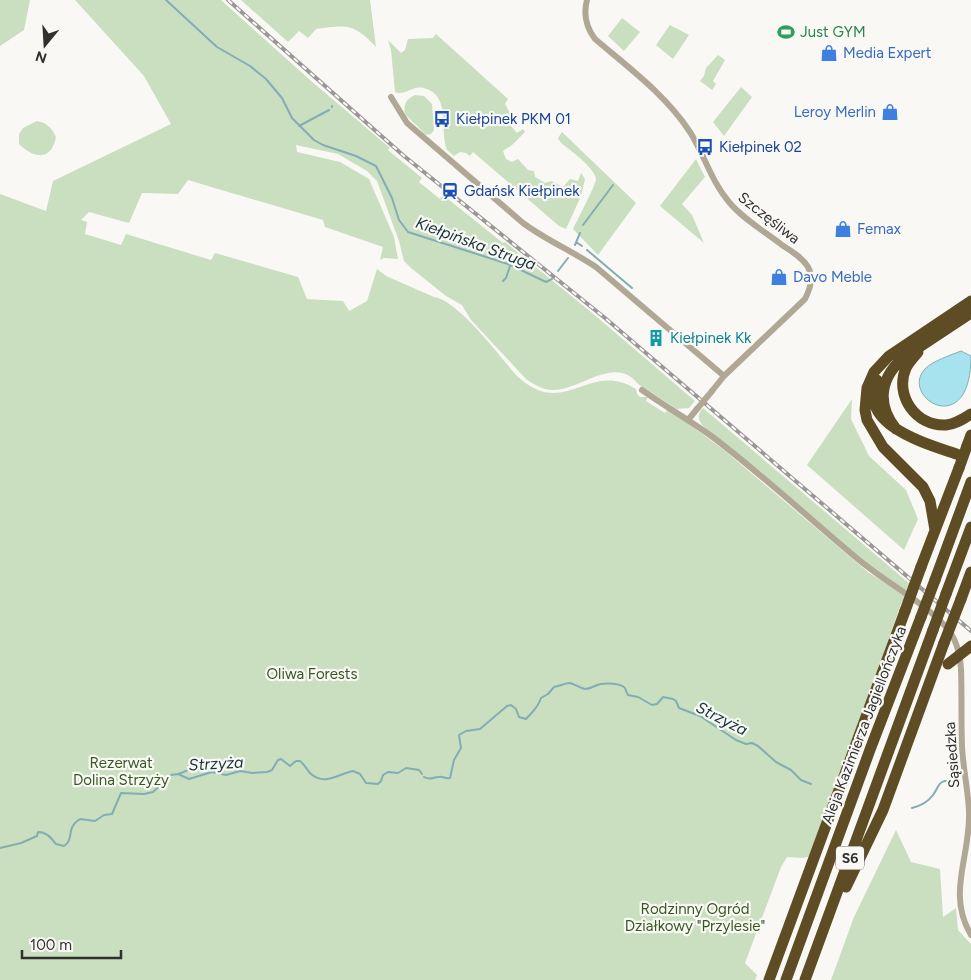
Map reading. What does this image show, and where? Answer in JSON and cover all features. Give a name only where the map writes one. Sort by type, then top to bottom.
[{"type":"highway","points":[[936,530],[930,501],[923,487],[883,447],[867,420],[865,410],[867,388],[874,372],[889,356],[971,301]]},
{"type":"highway","points":[[896,429],[884,408],[883,397],[889,373],[899,361],[971,313]]},
{"type":"highway","points":[[922,346],[905,369],[903,380],[905,398],[910,409],[920,418],[941,425],[958,422],[971,414]]},
{"type":"highway","points":[[889,356],[875,382],[875,405],[881,416],[896,429],[919,441],[959,455]]},
{"type":"highway","points":[[769,980],[969,440]]},
{"type":"highway","name":"Aleja Kazimierza Jagiellończyka","points":[[786,980],[868,754],[971,482]]},
{"type":"highway","name":"Aleja Kazimierza Jagiellończyka","points":[[805,980],[971,527]]},
{"type":"highway","points":[[816,950],[882,810],[971,572]]},
{"type":"highway","points":[[932,679],[971,646]]},
{"type":"street","name":"Szczęśliwa","points":[[587,0],[585,19],[595,39],[659,94],[676,113],[690,131],[714,179],[729,202],[752,223],[800,258],[809,269],[811,280],[805,299],[724,376],[688,420]]},
{"type":"street","points":[[392,99],[406,123],[523,223],[539,235],[580,256],[596,267],[724,376]]},
{"type":"street","points":[[642,390],[688,420]]},
{"type":"street","name":"Sąsiedzka","points":[[688,420],[726,448],[878,576],[906,593],[946,627],[954,638],[960,658],[962,748],[969,812],[969,834],[959,881],[960,904],[964,924],[971,935]]},
{"type":"green space","points":[[0,0],[30,0],[24,30],[0,46]]},
{"type":"green space","name":"Oliwa Forests","points":[[75,0],[221,0],[310,80],[390,148],[388,150],[422,178],[419,182],[440,199],[443,195],[503,243],[505,242],[597,317],[695,401],[689,408],[677,409],[629,376],[619,372],[597,376],[563,389],[552,390],[542,388],[527,380],[471,320],[462,305],[446,296],[404,261],[399,241],[377,181],[367,171],[338,154],[296,145],[297,152],[340,162],[369,179],[394,237],[398,259],[384,258],[380,260],[383,247],[325,227],[323,220],[188,180],[178,194],[142,193],[129,223],[89,212],[81,220],[87,222],[85,234],[121,245],[126,234],[211,260],[215,253],[298,277],[307,299],[343,301],[349,311],[367,301],[377,269],[386,276],[444,301],[455,308],[467,318],[517,376],[534,388],[549,393],[563,392],[604,381],[619,382],[636,389],[640,397],[648,397],[646,401],[665,413],[668,409],[724,450],[869,573],[906,595],[904,601],[902,601],[811,856],[803,858],[787,857],[781,867],[745,963],[757,975],[755,980],[0,980],[0,194],[46,211],[53,181],[171,124],[144,76]]},
{"type":"green space","points":[[241,0],[370,0],[376,47],[355,30],[343,27],[316,29],[308,38],[299,31],[288,42]]},
{"type":"green space","points":[[622,18],[640,32],[624,51],[608,36]]},
{"type":"green space","points":[[670,25],[689,35],[673,59],[656,45]]},
{"type":"green space","points":[[436,34],[508,99],[505,104],[513,118],[511,126],[517,133],[523,129],[525,132],[503,151],[506,159],[512,162],[518,159],[528,170],[534,171],[535,177],[545,183],[551,181],[563,187],[570,179],[578,181],[581,173],[585,179],[581,196],[566,229],[559,226],[473,152],[470,156],[460,152],[454,156],[447,150],[443,114],[438,98],[433,92],[420,87],[402,93],[395,92],[391,50],[388,40],[401,53],[405,50],[408,39],[433,38]]},
{"type":"green space","points":[[718,55],[725,60],[713,81],[716,84],[712,90],[700,81],[704,76],[706,68]]},
{"type":"green space","points":[[741,87],[752,97],[724,136],[713,122]]},
{"type":"green space","points":[[415,95],[424,96],[432,104],[434,130],[431,134],[426,135],[405,114],[404,108],[406,103],[409,98]]},
{"type":"green space","points":[[37,121],[49,126],[56,137],[50,151],[41,155],[36,155],[24,149],[19,144],[19,134],[23,128]]},
{"type":"green space","points":[[562,132],[636,203],[598,255],[573,229],[590,195],[596,179],[595,175],[587,165],[561,143],[558,138]]},
{"type":"green space","points":[[696,159],[705,177],[682,204],[692,215],[704,243],[660,206]]},
{"type":"green space","points":[[852,399],[851,419],[869,456],[906,490],[918,519],[904,550],[807,465]]},
{"type":"green space","points":[[703,408],[910,584],[908,591],[876,571],[702,425],[699,416]]},
{"type":"green space","points":[[896,830],[911,862],[940,869],[943,917],[956,908],[958,930],[971,944],[971,980],[831,980],[854,917]]},
{"type":"water","points":[[961,351],[971,356],[968,383],[960,399],[949,405],[938,405],[927,399],[921,390],[920,379],[926,368],[942,358]]},
{"type":"waterway","name":"Kiełpińska Struga","points":[[166,0],[217,47],[250,66],[266,79],[282,98],[292,118],[314,140],[376,166],[392,198],[399,220],[408,232],[508,264],[546,282],[552,279]]},
{"type":"waterway","points":[[299,126],[329,110]]},
{"type":"waterway","points":[[583,225],[613,185]]},
{"type":"waterway","points":[[575,245],[580,233]]},
{"type":"waterway","points":[[576,242],[582,246]]},
{"type":"waterway","points":[[587,250],[632,288]]},
{"type":"waterway","points":[[558,271],[568,258]]},
{"type":"waterway","points":[[503,281],[510,266]]},
{"type":"waterway","name":"Strzyża","points":[[424,777],[430,779],[450,778],[454,760],[461,748],[459,735],[466,731],[480,729],[507,706],[511,705],[516,709],[519,717],[526,719],[537,707],[541,698],[554,687],[570,683],[585,689],[601,684],[617,684],[623,686],[628,695],[638,697],[652,705],[657,704],[663,697],[673,699],[679,708],[700,716],[736,740],[758,746],[776,762],[791,770],[801,780],[811,784]]},
{"type":"waterway","name":"Strzyża","points":[[0,848],[21,843],[37,836],[38,832],[46,834],[56,844],[64,846],[69,840],[75,822],[80,819],[95,821],[104,815],[112,814],[121,793],[144,794],[153,792],[171,775],[178,774],[189,779],[212,772],[226,775],[240,771],[252,773],[267,772],[272,770],[278,760],[281,759],[290,766],[296,761],[300,761],[311,774],[321,779],[332,778],[353,771],[360,774],[366,783],[378,784],[383,775],[388,772],[398,773],[406,768],[419,770],[422,774]]},
{"type":"waterway","points":[[178,774],[197,766],[217,772]]},
{"type":"waterway","name":"Strzyża","points":[[912,808],[929,800],[942,782],[954,781]]},
{"type":"railway","points":[[228,0],[404,156],[605,318],[971,631]]},
{"type":"place","name":"Just GYM","points":[[786,32]]},
{"type":"place","name":"Media Expert","points":[[829,53]]},
{"type":"place","name":"Leroy Merlin","points":[[890,112]]},
{"type":"place","name":"Kiełpinek PKM 01","points":[[442,119]]},
{"type":"place","name":"Kiełpinek 02","points":[[705,147]]},
{"type":"place","name":"Gdańsk Kiełpinek","points":[[450,191]]},
{"type":"place","name":"Femax","points":[[843,229]]},
{"type":"place","name":"Davo Meble","points":[[779,277]]},
{"type":"place","name":"Kiełpinek Kk","points":[[656,338]]},
{"type":"park label","name":"Rezerwat Dolina Strzyży","points":[[121,772]]},
{"type":"park label","name":"Rodzinny Ogród Działkowy \"Przylesie\"","points":[[695,918]]}]
